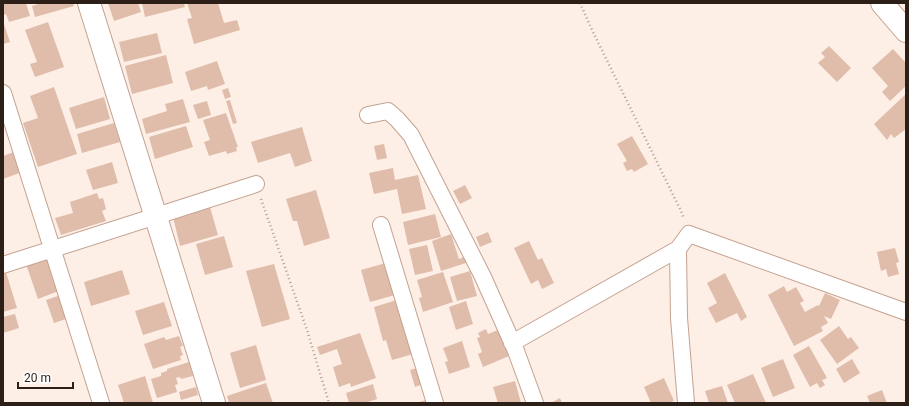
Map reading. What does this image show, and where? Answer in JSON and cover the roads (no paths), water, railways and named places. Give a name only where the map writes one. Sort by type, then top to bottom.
[{"type":"street","points":[[89,3],[214,403]]},
{"type":"street","points":[[882,3],[906,31]]},
{"type":"street","points":[[3,93],[101,403]]},
{"type":"street","points":[[368,115],[388,111],[411,135],[483,277],[512,343],[535,403]]},
{"type":"street","points":[[3,265],[256,184]]},
{"type":"street","points":[[381,225],[435,403]]},
{"type":"street","points":[[512,343],[678,249],[689,234],[906,312]]},
{"type":"street","points":[[678,249],[679,318],[686,403]]}]
